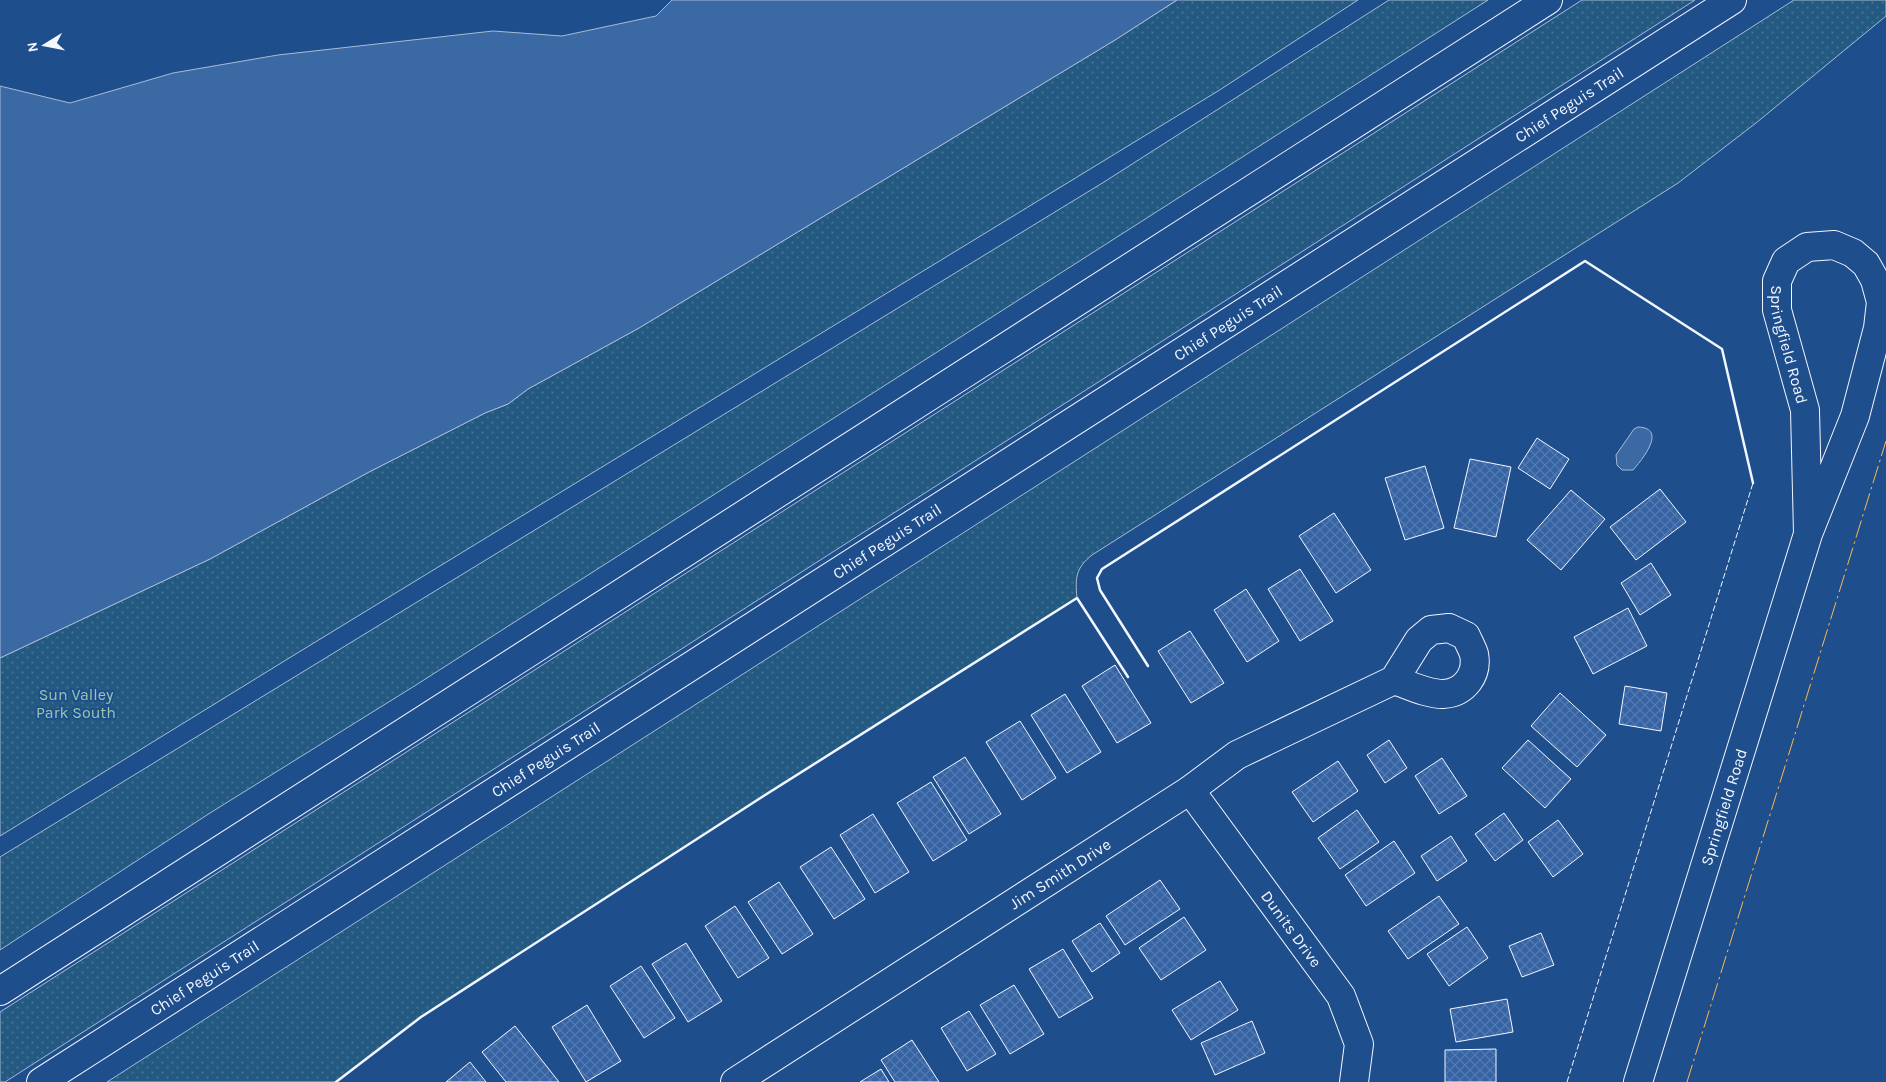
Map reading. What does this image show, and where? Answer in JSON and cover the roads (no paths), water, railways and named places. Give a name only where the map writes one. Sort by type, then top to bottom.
[{"type":"main road","points":[[0,991],[1548,0]]},
{"type":"main road","name":"Chief Peguis Trail","points":[[41,1082],[1732,0]]},
{"type":"main road","name":"Springfield Road","points":[[1638,1082],[1808,534],[1855,416],[1878,328],[1881,302],[1875,280],[1866,264],[1853,253],[1834,245],[1807,247],[1786,261],[1777,281],[1777,310],[1804,410],[1808,534]]},
{"type":"main road","name":"Jim Smith Drive","points":[[734,1082],[1190,790],[1237,755],[1394,680]]},
{"type":"main road","name":"Dunits Drive","points":[[1190,790],[1341,996],[1359,1044],[1354,1082]]},
{"type":"park label","name":"Sun Valley Park South","points":[[76,703]]}]
